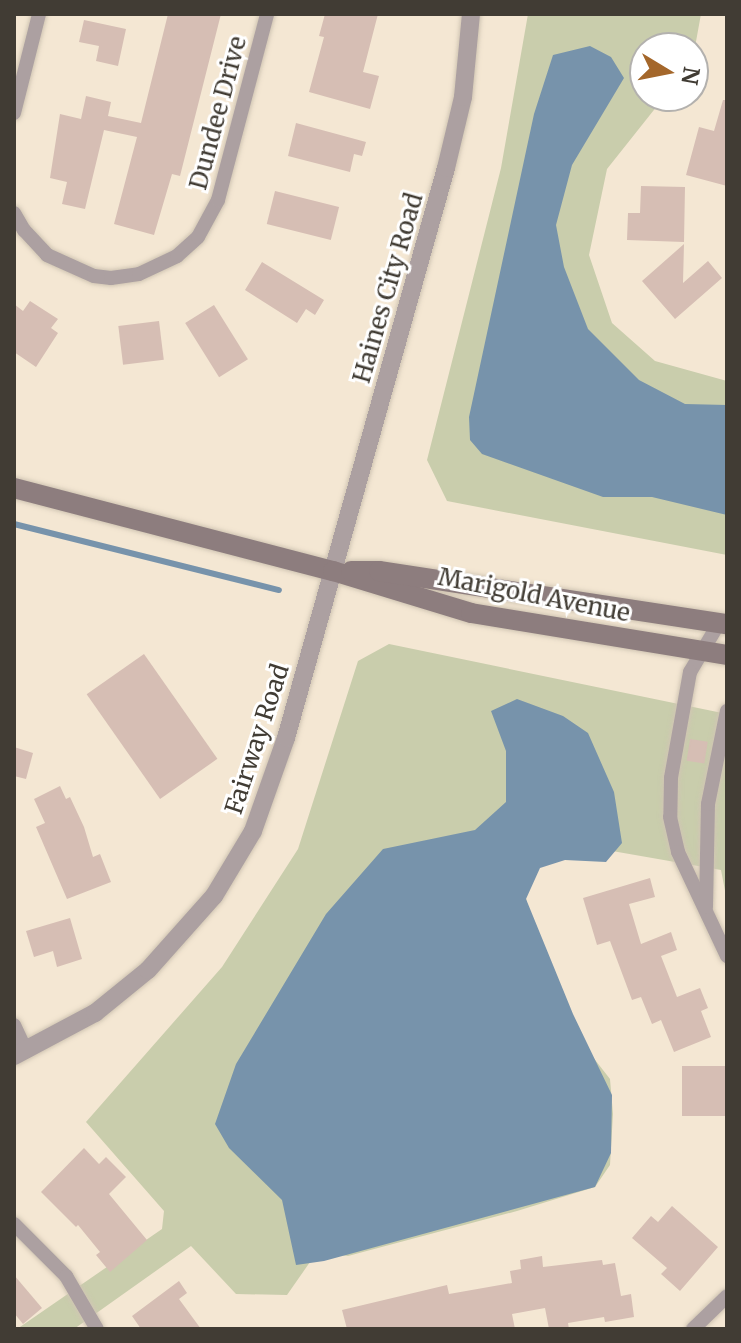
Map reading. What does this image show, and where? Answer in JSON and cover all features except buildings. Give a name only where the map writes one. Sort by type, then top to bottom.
[{"type":"main road","name":"Marigold Avenue","points":[[14,488],[333,571],[471,613],[727,655]]},
{"type":"main road","name":"Marigold Avenue","points":[[333,571],[379,571],[723,623]]},
{"type":"street","points":[[14,113],[39,14]]},
{"type":"street","name":"Dundee Drive","points":[[14,213],[24,230],[47,255],[94,276],[111,278],[139,274],[177,256],[206,225],[218,200],[267,14]]},
{"type":"street","name":"Haines City Road","points":[[333,571],[458,125],[467,71],[471,14]]},
{"type":"street","name":"Fairway Road","points":[[20,1054],[95,1013],[148,970],[195,920],[228,875],[253,831],[276,772],[333,571]]},
{"type":"street","points":[[723,623],[690,672],[671,778],[670,817],[678,852],[727,956]]},
{"type":"street","points":[[706,912],[708,804],[727,711]]},
{"type":"street","points":[[14,1025],[20,1054]]},
{"type":"street","points":[[14,1224],[66,1276],[97,1329]]},
{"type":"street","points":[[693,1329],[727,1296]]},
{"type":"green space","points":[[528,14],[701,14],[698,32],[629,32],[629,112],[652,112],[607,169],[589,255],[612,323],[655,361],[727,381],[727,555],[447,501],[427,460],[501,168]]},
{"type":"green space","points":[[389,644],[727,714],[727,901],[721,870],[595,848],[544,850],[524,888],[535,943],[571,1029],[610,1079],[613,1114],[610,1165],[595,1187],[517,1211],[348,1256],[317,1252],[287,1295],[236,1294],[191,1246],[74,1329],[17,1329],[162,1229],[164,1211],[86,1122],[222,967],[298,849],[358,661]]},
{"type":"water","points":[[590,46],[611,57],[624,78],[572,165],[556,225],[564,267],[588,329],[639,380],[685,404],[727,405],[727,515],[652,497],[603,497],[482,454],[470,440],[469,417],[534,114],[553,55]]},
{"type":"water","points":[[517,699],[563,716],[588,733],[614,792],[622,843],[606,862],[565,860],[540,868],[526,899],[573,1014],[612,1095],[611,1153],[595,1187],[324,1261],[296,1265],[282,1200],[229,1148],[215,1124],[236,1064],[326,914],[383,849],[475,830],[506,802],[506,751],[491,711]]},
{"type":"waterway","points":[[14,524],[279,590]]}]
